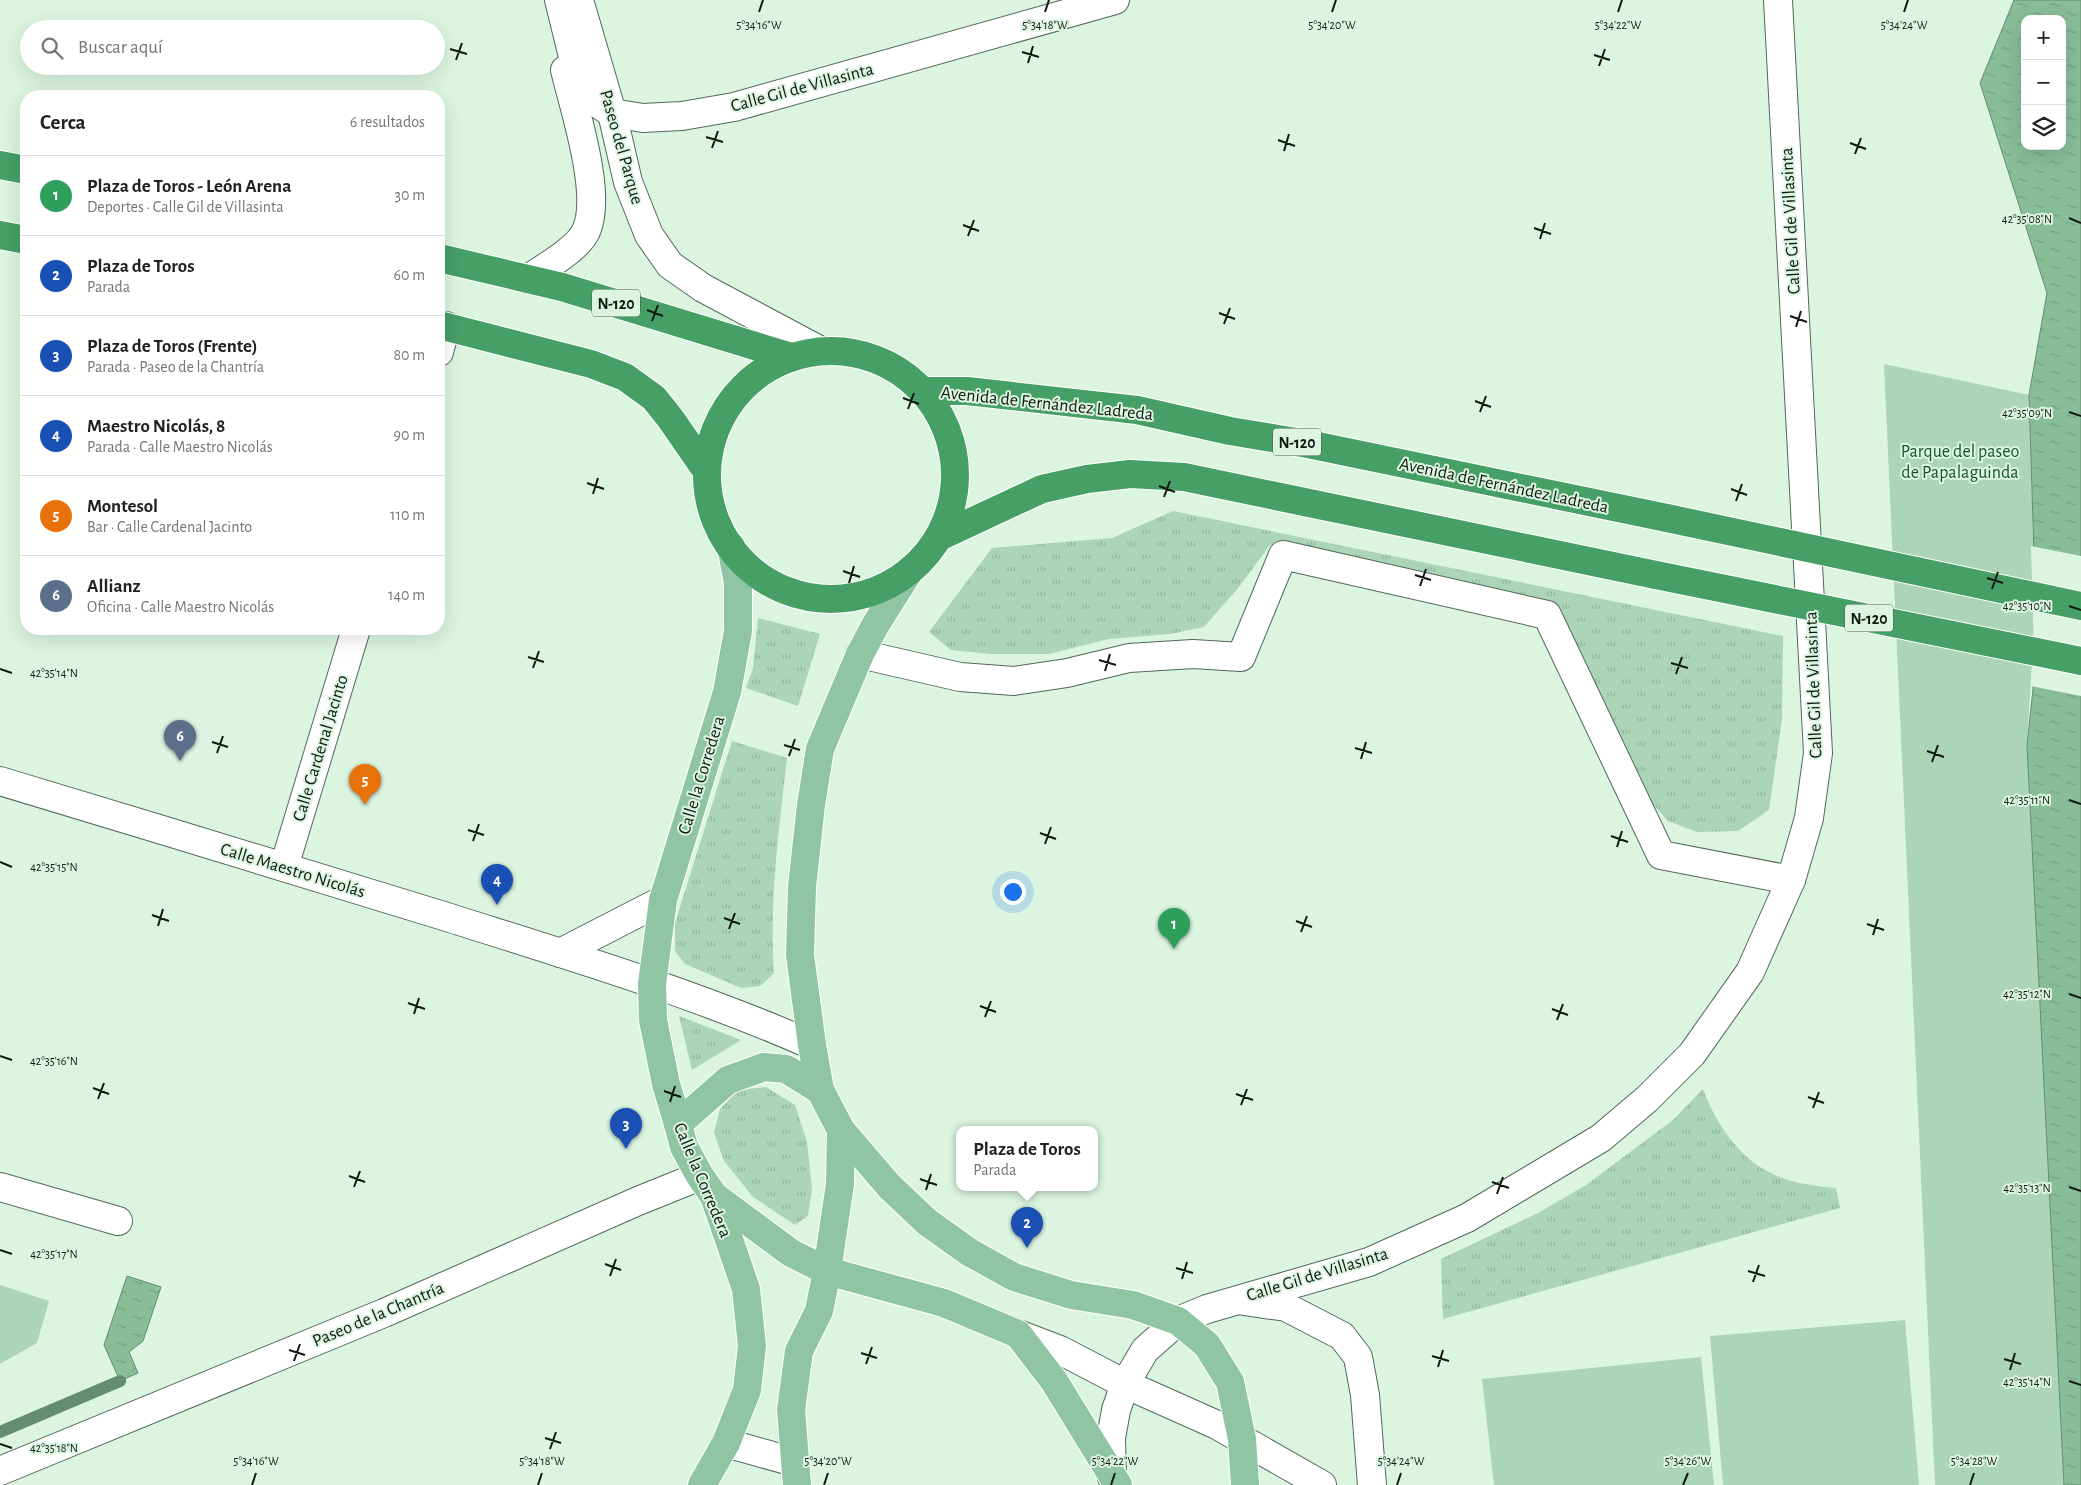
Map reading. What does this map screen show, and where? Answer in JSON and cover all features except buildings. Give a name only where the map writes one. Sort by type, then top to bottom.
[{"type":"highway","points":[[0,164],[20,169]]},
{"type":"highway","points":[[0,235],[20,239]]},
{"type":"highway","name":"N-120","points":[[445,259],[562,287],[791,357]]},
{"type":"highway","points":[[445,326],[592,364],[625,377],[654,398],[706,470]]},
{"type":"highway","name":"N-120","points":[[821,351],[856,354],[893,366],[922,391],[942,422],[952,457],[953,496],[941,536],[927,557],[910,570],[874,591],[855,597],[813,598],[793,594],[760,579],[744,563],[720,529],[711,509],[705,487],[710,448],[724,411],[734,398],[759,374],[791,357],[821,351]]},
{"type":"highway","name":"Avenida de Fernández Ladreda","points":[[922,391],[967,391],[1137,410],[1230,431],[1308,444],[1667,518],[2081,606]]},
{"type":"highway","name":"N-120","points":[[941,536],[1042,489],[1087,479],[1130,474],[1175,476],[1286,497],[1656,575],[2081,661]]},
{"type":"main road","name":"Calle la Corredera","points":[[702,1485],[726,1443],[747,1390],[752,1346],[746,1289],[707,1186],[684,1147],[666,1084],[653,1020],[652,984],[663,900],[727,692],[738,631],[738,584],[731,546]]},
{"type":"main road","points":[[910,570],[876,624],[860,654],[820,749],[811,805],[802,887],[800,955],[820,1090],[841,1130],[888,1186],[927,1222],[969,1252],[1014,1277],[1071,1295],[1133,1305],[1178,1321],[1207,1345],[1230,1382],[1242,1439],[1245,1485]]},
{"type":"main road","points":[[678,1124],[728,1080],[764,1067],[786,1069],[820,1090]]},
{"type":"main road","points":[[796,1474],[791,1410],[799,1351],[819,1311],[827,1271],[840,1184],[841,1130]]},
{"type":"main road","points":[[707,1186],[791,1253],[827,1271],[944,1303],[1018,1334],[1054,1381],[1115,1481]]},
{"type":"street","name":"Paseo del Parque","points":[[528,279],[568,252],[586,231],[592,205],[590,177],[548,0]]},
{"type":"street","name":"Calle Gil de Villasinta","points":[[559,0],[578,77],[594,101],[612,113],[643,118],[682,116],[734,106],[1115,0]]},
{"type":"street","name":"Paseo del Parque","points":[[579,0],[612,113],[628,182],[649,235],[670,265],[703,288],[821,351]]},
{"type":"street","name":"Calle Gil de Villasinta","points":[[1115,1481],[1111,1438],[1116,1410],[1125,1384],[1145,1350],[1178,1321],[1234,1300],[1369,1262],[1467,1218],[1601,1138],[1647,1099],[1692,1054],[1750,972],[1791,880],[1809,818],[1818,753],[1778,0]]},
{"type":"street","points":[[860,654],[960,677],[1014,681],[1067,673],[1129,658],[1193,654],[1241,657],[1283,555],[1547,615],[1661,855],[1791,880]]},
{"type":"street","name":"Calle Cardenal Jacinto","points":[[284,867],[354,635]]},
{"type":"street","name":"Calle Maestro Nicolás","points":[[0,781],[586,961],[730,1010],[812,1045]]},
{"type":"street","points":[[560,953],[663,900]]},
{"type":"street","name":"Paseo de la Chantría","points":[[0,1472],[384,1313],[638,1201],[707,1186]]},
{"type":"street","points":[[0,1187],[118,1221]]},
{"type":"street","points":[[1234,1300],[1286,1307],[1342,1336],[1358,1357],[1365,1395],[1372,1485]]},
{"type":"street","points":[[1018,1334],[1060,1350],[1125,1384],[1217,1425],[1322,1485]]},
{"type":"street","points":[[726,1443],[796,1474]]},
{"type":"green space","name":"Parque del paseo de Papalaguinda","points":[[1884,364],[2029,395],[2035,610],[2027,745],[2064,1485],[1935,1485]]},
{"type":"green space","points":[[1173,511],[1783,636],[1782,719],[1769,810],[1738,831],[1697,832],[1668,821],[1640,790],[1562,612],[1270,545],[1239,587],[1204,627],[1170,634],[1109,639],[1049,654],[990,654],[951,650],[929,632],[992,548],[1112,538]]},
{"type":"green space","points":[[758,618],[820,634],[798,706],[746,688],[753,668]]},
{"type":"green space","points":[[732,741],[787,758],[774,892],[774,973],[760,986],[741,988],[685,964],[675,951],[675,923]]},
{"type":"green space","points":[[679,1016],[741,1040],[692,1070]]},
{"type":"green space","points":[[766,1087],[795,1105],[807,1142],[812,1189],[808,1216],[795,1225],[753,1197],[724,1161],[714,1133],[720,1109],[738,1090]]},
{"type":"green space","points":[[1703,1089],[1721,1125],[1747,1157],[1769,1172],[1785,1179],[1810,1185],[1836,1188],[1840,1208],[1443,1319],[1441,1259],[1538,1213],[1586,1185],[1673,1120]]},
{"type":"green space","points":[[0,1285],[49,1301],[37,1343],[0,1364]]},
{"type":"green space","points":[[1905,1320],[1919,1485],[1723,1485],[1710,1336]]},
{"type":"green space","points":[[1701,1357],[1714,1485],[1494,1485],[1482,1379]]},
{"type":"water","points":[[2014,0],[2081,0],[2081,1485],[2064,1485],[2027,745],[2037,651],[2029,395],[2047,293],[1980,83]]},
{"type":"water","points":[[127,1276],[161,1287],[143,1341],[129,1352],[138,1373],[120,1381],[104,1345]]},
{"type":"pier","points":[[2031,546],[2081,556],[2081,696],[2031,686],[2034,651]]},
{"type":"waterway","points":[[0,1432],[120,1381]]},
{"type":"place","name":"Allianz","points":[[180,761]]},
{"type":"place","name":"Montesol","points":[[365,805]]},
{"type":"place","name":"Maestro Nicolás, 8","points":[[497,905]]},
{"type":"place","name":"Plaza de Toros - León Arena","points":[[1174,949]]},
{"type":"place","name":"Plaza de Toros (Frente)","points":[[626,1149]]},
{"type":"place","name":"Plaza de Toros","points":[[1027,1248]]}]
